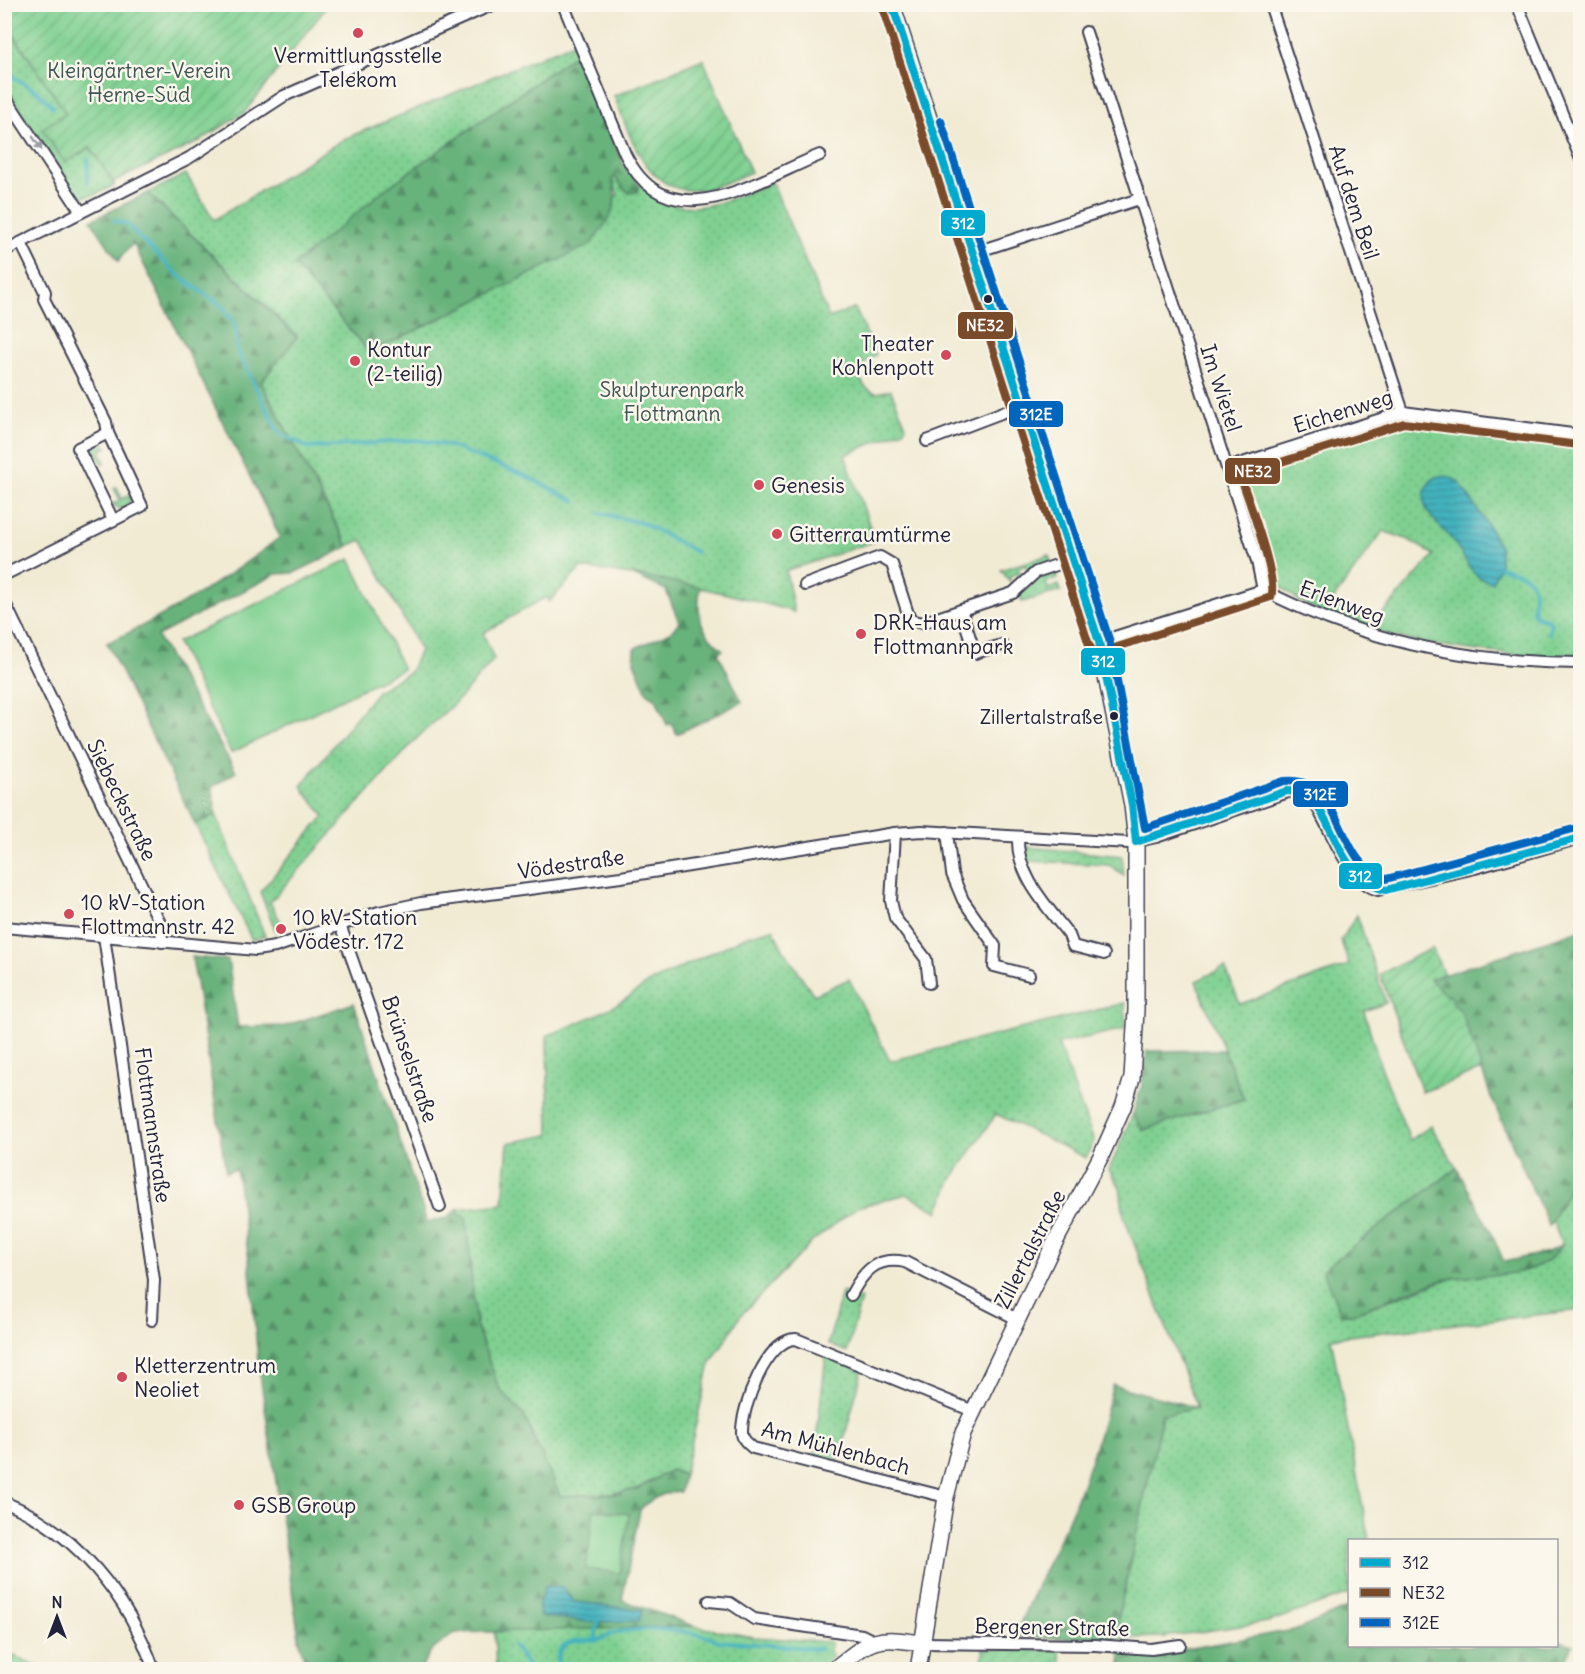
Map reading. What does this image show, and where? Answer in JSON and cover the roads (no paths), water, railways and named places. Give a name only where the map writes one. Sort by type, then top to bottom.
[{"type":"street","points":[[4,251],[189,158],[284,96],[494,4]]},
{"type":"street","points":[[563,4],[625,154],[635,173],[651,188],[683,201],[712,200],[820,155]]},
{"type":"street","points":[[892,4],[1074,559],[1099,642],[1132,805],[1136,842]]},
{"type":"street","name":"Auf dem Beil","points":[[1270,4],[1402,412]]},
{"type":"street","points":[[1517,4],[1581,157]]},
{"type":"street","name":"Im Wietel","points":[[1086,32],[1257,561],[1263,590]]},
{"type":"street","points":[[4,95],[81,212]]},
{"type":"street","points":[[973,253],[1139,199]]},
{"type":"street","points":[[4,575],[142,506],[108,433],[106,422],[44,298],[45,292],[21,243]]},
{"type":"street","points":[[927,441],[1022,405]]},
{"type":"street","name":"Eichenweg","points":[[1227,468],[1402,412],[1581,435]]},
{"type":"street","points":[[108,433],[78,448],[113,520]]},
{"type":"street","points":[[805,585],[880,557],[892,564],[909,620],[922,623],[1013,593],[1036,572],[1074,559]]},
{"type":"street","points":[[1099,642],[1263,590]]},
{"type":"street","name":"Erlenweg","points":[[1263,590],[1337,625],[1423,648],[1488,658],[1581,663]]},
{"type":"street","name":"Siebeckstraße","points":[[4,601],[160,925],[162,942]]},
{"type":"street","points":[[961,610],[975,653],[1002,645]]},
{"type":"street","name":"Vödestraße","points":[[162,942],[256,950],[421,903],[621,877],[895,833],[946,832],[1136,842],[1287,791],[1299,791],[1314,802],[1356,876],[1370,888],[1386,890],[1581,838]]},
{"type":"street","points":[[946,832],[952,874],[963,900],[995,946],[994,966],[1029,975]]},
{"type":"street","points":[[895,833],[891,901],[895,918],[926,959],[929,983]]},
{"type":"street","points":[[1018,837],[1018,856],[1025,871],[1069,935],[1073,946],[1104,954]]},
{"type":"street","name":"Zillertalstraße","points":[[918,1670],[954,1460],[973,1411],[1017,1319],[1105,1147],[1123,1107],[1132,1078],[1136,1010],[1136,842]]},
{"type":"street","name":"Brünselstraße","points":[[340,925],[440,1207]]},
{"type":"street","points":[[4,927],[162,942]]},
{"type":"street","name":"Flottmannstraße","points":[[104,936],[154,1280],[152,1320]]},
{"type":"street","points":[[851,1295],[868,1268],[884,1260],[894,1260],[904,1262],[1017,1319]]},
{"type":"street","name":"Am Mühlenbach","points":[[946,1497],[753,1448],[746,1442],[742,1432],[751,1391],[772,1352],[783,1342],[796,1339],[973,1411]]},
{"type":"street","points":[[4,1502],[40,1520],[84,1556],[131,1618],[154,1670]]},
{"type":"street","points":[[709,1600],[730,1603],[754,1619],[862,1635],[874,1641]]},
{"type":"street","points":[[833,1670],[874,1641],[884,1638],[922,1643]]},
{"type":"street","name":"Bergener Straße","points":[[922,1643],[1095,1645],[1150,1649],[1180,1645]]},
{"type":"water","points":[[1441,476],[1450,477],[1460,483],[1500,548],[1500,567],[1492,582],[1478,577],[1451,538],[1430,516],[1424,503],[1424,495],[1429,482]]},
{"type":"water","points":[[545,1586],[564,1588],[567,1595],[575,1602],[642,1610],[639,1621],[590,1622],[540,1616],[539,1603]]},
{"type":"waterway","points":[[4,53],[13,77],[38,92],[53,107]]},
{"type":"waterway","points":[[88,159],[88,181]]},
{"type":"waterway","points":[[114,221],[125,223],[178,275],[222,306],[235,324],[237,350],[279,433],[309,448],[417,440],[450,446],[526,476],[575,501]]},
{"type":"waterway","points":[[600,513],[645,524],[696,552]]},
{"type":"waterway","points":[[1500,567],[1519,573],[1532,583],[1534,614],[1549,620],[1551,624],[1549,633]]},
{"type":"waterway","points":[[595,1641],[598,1621]]},
{"type":"waterway","points":[[558,1670],[559,1652],[566,1644],[597,1640],[625,1631],[681,1631],[718,1641],[820,1649]]},
{"type":"waterway","points":[[513,1645],[531,1670]]},
{"type":"place","name":"Vermittlungsstelle Telekom","points":[[358,33]]},
{"type":"place","name":"Theater Kohlenpott","points":[[946,355]]},
{"type":"place","name":"Kontur (2-teilig)","points":[[355,361]]},
{"type":"place","name":"Genesis","points":[[759,485]]},
{"type":"place","name":"Gitterraumtürme","points":[[777,534]]},
{"type":"place","name":"DRK-Haus am Flottmannpark","points":[[861,634]]},
{"type":"place","name":"Zillertalstraße","points":[[1114,716]]},
{"type":"place","name":"10 kV-Station Flottmannstr. 42","points":[[69,914]]},
{"type":"place","name":"10 kV-Station Vödestr. 172","points":[[281,929]]},
{"type":"place","name":"Kletterzentrum Neoliet","points":[[122,1377]]},
{"type":"place","name":"GSB Group","points":[[239,1505]]},
{"type":"park label","name":"Kleingärtner-Verein Herne-Süd","points":[[139,82]]},
{"type":"park label","name":"Skulpturenpark Flottmann","points":[[672,401]]}]
